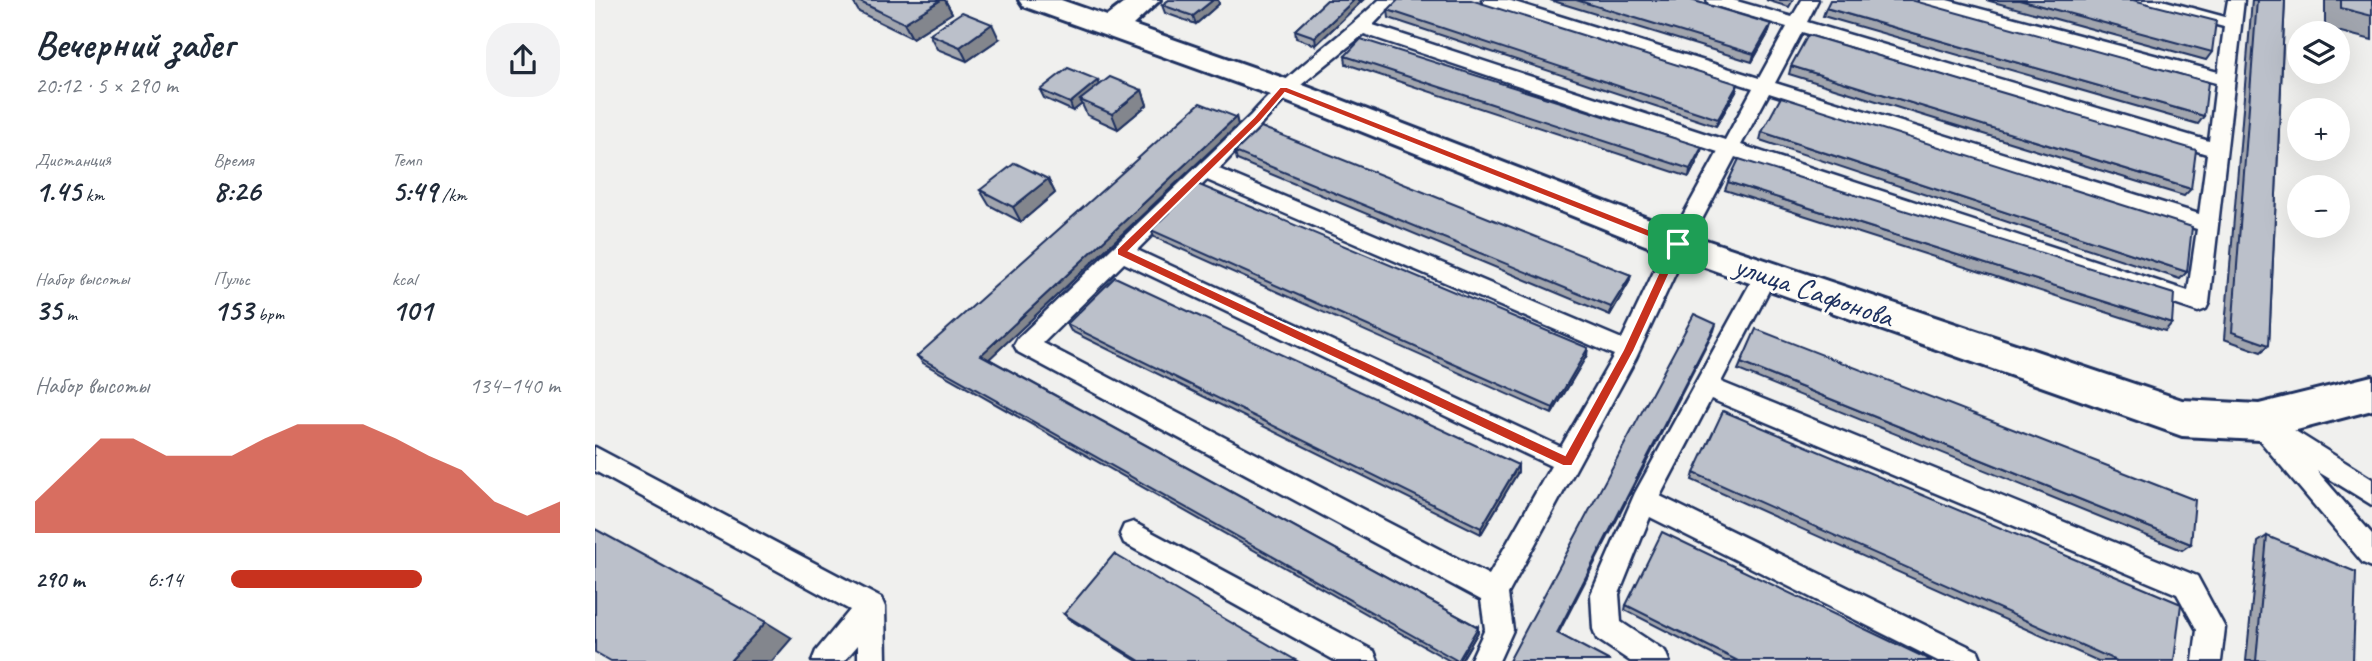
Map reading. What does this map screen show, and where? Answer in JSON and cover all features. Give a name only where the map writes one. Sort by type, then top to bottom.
[{"type":"street","name":"улица Сафонова","points":[[1033,0],[1284,89],[1678,244],[2182,418],[2259,422],[2372,393]]},
{"type":"street","points":[[1110,29],[1146,0]]},
{"type":"lane","points":[[1389,0],[1361,27],[1284,89],[1026,345],[1494,592]]},
{"type":"lane","points":[[1490,0],[2207,224]]},
{"type":"lane","points":[[1716,0],[2217,150]]},
{"type":"lane","points":[[1484,661],[1499,631],[1494,592],[1628,351],[1678,244],[1810,0]]},
{"type":"lane","points":[[1927,0],[2225,80]]},
{"type":"lane","points":[[2142,0],[2233,24]]},
{"type":"lane","points":[[1361,27],[2198,303],[2236,0]]},
{"type":"lane","points":[[1204,171],[1628,351]]},
{"type":"lane","points":[[1121,252],[1568,462]]},
{"type":"lane","points":[[1655,661],[1607,629],[1605,594],[1644,501],[1766,275]]},
{"type":"lane","points":[[1706,386],[2187,585],[2211,628],[2207,661]]},
{"type":"lane","points":[[2259,422],[2372,493]]},
{"type":"lane","points":[[2259,422],[2372,554]]},
{"type":"lane","points":[[595,458],[871,607]]},
{"type":"lane","points":[[1644,501],[1968,661]]},
{"type":"lane","points":[[1133,534],[1364,661]]},
{"type":"lane","points":[[826,661],[871,607]]},
{"type":"lane","points":[[871,607],[872,661]]},
{"type":"building","points":[[856,0],[941,0],[904,23]]},
{"type":"building","points":[[1169,0],[1213,0],[1193,16],[1162,5]]},
{"type":"building","points":[[1327,0],[1354,0],[1315,37],[1295,30]]},
{"type":"building","points":[[1398,0],[1471,0],[1738,84],[1718,119],[1388,10]]},
{"type":"building","points":[[1576,0],[1691,0],[1771,24],[1754,54]]},
{"type":"building","points":[[1830,0],[1911,0],[2208,82],[2204,116],[1826,8]]},
{"type":"building","points":[[2019,0],[2133,0],[2216,21],[2212,52]]},
{"type":"building","points":[[2257,0],[2285,0],[2269,345],[2232,332]]},
{"type":"building","points":[[2341,0],[2372,0],[2372,16],[2341,8]]},
{"type":"building","points":[[962,12],[992,24],[960,47],[929,34]]},
{"type":"building","points":[[1808,35],[2196,150],[2191,189],[1791,66]]},
{"type":"building","points":[[1361,39],[1702,147],[1690,169],[1345,56]]},
{"type":"building","points":[[1068,68],[1098,80],[1070,103],[1040,90]]},
{"type":"building","points":[[1110,77],[1142,90],[1112,114],[1080,100]]},
{"type":"building","points":[[1781,97],[2192,227],[2187,272],[1762,132]]},
{"type":"building","points":[[1200,103],[1236,117],[981,355],[1478,627],[1458,661],[917,356]]},
{"type":"building","points":[[1261,127],[1631,275],[1611,307],[1235,152]]},
{"type":"building","points":[[1739,159],[2174,294],[2172,323],[1728,182]]},
{"type":"building","points":[[1015,163],[1048,179],[1013,207],[980,190]]},
{"type":"building","points":[[1197,184],[1588,348],[1553,408],[1151,230]]},
{"type":"building","points":[[1115,277],[1518,465],[1481,528],[1067,324]]},
{"type":"building","points":[[1694,314],[1716,324],[1557,633],[1610,661],[1509,661]]},
{"type":"building","points":[[1756,329],[2195,500],[2191,544],[1741,363]]},
{"type":"building","points":[[1723,411],[2181,604],[2174,661],[2117,661],[1694,473]]},
{"type":"building","points":[[595,529],[766,622],[730,661],[611,661],[595,652]]},
{"type":"building","points":[[1662,532],[1932,661],[1738,661],[1626,605]]},
{"type":"building","points":[[2267,536],[2356,572],[2353,661],[2256,661]]},
{"type":"building","points":[[1114,554],[1297,661],[1140,661],[1064,614]]},
{"type":"route","points":[[1284,89],[1678,244],[1628,351],[1568,462],[1121,252],[1258,119],[1284,89]]}]
